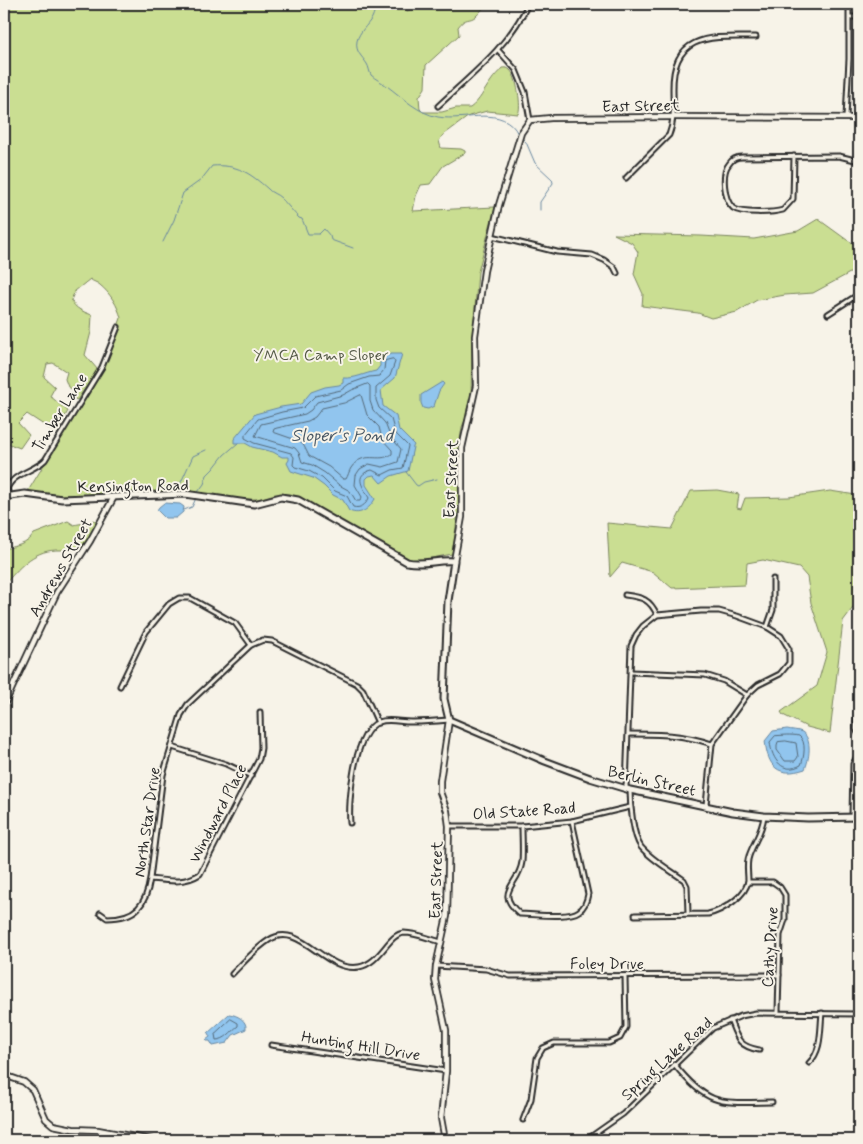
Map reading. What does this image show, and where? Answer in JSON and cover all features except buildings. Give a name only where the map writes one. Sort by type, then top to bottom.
[{"type":"main road","name":"Kensington Road","points":[[7,496],[25,494],[62,499],[185,494],[254,504],[281,496],[298,500],[406,562],[416,564],[446,560],[454,561]]},
{"type":"main road","name":"East Street","points":[[449,720],[444,699],[448,601],[454,561]]},
{"type":"main road","name":"Berlin Street","points":[[449,720],[544,761],[590,778],[628,789],[764,816],[808,818],[859,817]]},
{"type":"street","points":[[438,106],[498,50],[511,34],[528,4]]},
{"type":"street","points":[[846,117],[849,4]]},
{"type":"street","points":[[850,17],[859,17]]},
{"type":"street","points":[[626,178],[668,134],[672,126],[674,70],[680,56],[689,46],[702,39],[715,37],[756,36]]},
{"type":"street","points":[[498,50],[516,70],[525,92],[530,120]]},
{"type":"street","name":"East Street","points":[[454,561],[462,517],[462,448],[476,386],[475,336],[484,271],[491,236],[521,134],[530,120],[673,116],[859,118]]},
{"type":"street","points":[[794,156],[794,193],[788,207],[777,212],[743,211],[734,208],[730,204],[727,198],[726,168],[733,160],[742,156],[794,156],[839,156],[859,162]]},
{"type":"street","points":[[491,236],[557,252],[592,255],[604,260],[614,267],[617,272]]},
{"type":"street","points":[[828,314],[859,294]]},
{"type":"street","name":"Timber Lane","points":[[7,496],[7,489],[16,476],[37,467],[45,460],[107,357],[118,326]]},
{"type":"street","name":"Andrews Street","points":[[4,705],[57,592],[90,542],[114,497]]},
{"type":"street","points":[[767,627],[773,610],[773,579]]},
{"type":"street","points":[[625,595],[641,596],[652,605],[657,616]]},
{"type":"street","points":[[120,686],[146,632],[169,604],[179,598],[190,598],[235,622],[251,645],[263,640],[272,641],[357,684],[363,690],[378,723]]},
{"type":"street","points":[[688,914],[687,886],[684,880],[639,845],[630,807],[628,789],[631,646],[643,626],[657,616],[701,610],[719,611],[767,627],[782,636],[789,649],[789,664],[780,674],[758,685],[747,695],[712,744],[706,806]]},
{"type":"street","name":"North Star Drive","points":[[100,913],[107,918],[121,917],[131,914],[142,905],[148,894],[163,775],[181,715],[188,704],[251,645]]},
{"type":"street","points":[[859,658],[856,729],[859,735]]},
{"type":"street","points":[[630,672],[705,675],[724,680],[747,695]]},
{"type":"street","name":"Windward Place","points":[[150,879],[180,882],[191,880],[200,874],[259,759],[261,748],[260,712]]},
{"type":"street","points":[[350,823],[352,783],[364,736],[378,723],[391,720],[412,722],[449,720]]},
{"type":"street","name":"East Street","points":[[445,1140],[441,1118],[446,1071],[446,1030],[435,980],[436,966],[447,916],[449,826],[440,787],[449,720]]},
{"type":"street","points":[[629,734],[669,734],[690,737],[712,744]]},
{"type":"street","points":[[172,748],[226,764],[251,776]]},
{"type":"street","points":[[852,817],[853,764],[859,753]]},
{"type":"street","name":"Old State Road","points":[[449,826],[522,826],[572,821],[630,807]]},
{"type":"street","points":[[635,915],[708,914],[716,912],[741,894],[748,882],[748,860],[754,844],[763,829],[764,816]]},
{"type":"street","points":[[522,826],[522,863],[520,872],[508,890],[508,899],[512,908],[520,914],[570,914],[579,911],[586,903],[588,894],[572,821]]},
{"type":"street","name":"Cathy Drive","points":[[748,882],[773,882],[784,895],[785,920],[780,935],[778,1012]]},
{"type":"street","points":[[232,974],[258,948],[271,938],[280,935],[293,935],[331,962],[345,967],[360,967],[373,961],[382,953],[395,935],[401,933],[408,933],[442,942]]},
{"type":"street","name":"Foley Drive","points":[[436,966],[486,969],[510,976],[779,975]]},
{"type":"street","points":[[523,1120],[531,1098],[537,1058],[543,1048],[554,1043],[609,1043],[620,1038],[626,1027],[625,976]]},
{"type":"street","name":"Spring Lake Road","points":[[586,1140],[623,1114],[713,1028],[730,1020],[756,1013],[859,1014]]},
{"type":"street","points":[[809,1063],[818,1050],[822,1013]]},
{"type":"street","points":[[730,1020],[738,1040],[744,1046],[758,1050]]},
{"type":"street","name":"Hunting Hill Drive","points":[[271,1045],[446,1071]]},
{"type":"street","points":[[674,1064],[685,1078],[710,1098],[728,1103],[772,1102]]},
{"type":"street","points":[[4,1075],[24,1082],[33,1090],[46,1119],[53,1125],[61,1128],[98,1130],[152,1140]]},
{"type":"green space","name":"YMCA Camp Sloper","points":[[4,4],[403,4],[407,7],[407,11],[419,4],[488,4],[476,16],[465,20],[458,27],[459,35],[426,65],[425,88],[419,97],[420,109],[423,112],[442,112],[456,108],[470,108],[502,68],[505,68],[513,73],[519,99],[518,114],[487,111],[469,116],[442,136],[439,141],[441,148],[461,149],[465,153],[443,166],[430,184],[421,185],[416,196],[413,211],[495,207],[478,272],[472,342],[471,396],[462,427],[458,453],[459,507],[452,554],[412,562],[291,494],[275,494],[258,499],[243,499],[181,491],[60,495],[28,491],[105,364],[121,318],[113,300],[98,283],[90,279],[75,291],[71,300],[75,306],[92,315],[91,332],[85,355],[98,370],[77,400],[71,397],[74,390],[68,387],[65,379],[67,372],[53,363],[47,364],[44,377],[55,387],[50,396],[68,411],[56,433],[27,414],[18,423],[29,435],[20,448],[4,442]]},
{"type":"green space","points":[[818,219],[847,240],[859,246],[859,268],[813,293],[757,300],[737,312],[711,318],[698,313],[642,306],[643,294],[634,274],[638,252],[632,243],[614,234],[754,239],[798,231]]},
{"type":"green space","points":[[717,490],[739,494],[737,508],[741,509],[745,498],[789,497],[830,491],[856,495],[859,514],[859,604],[855,605],[843,621],[830,733],[807,727],[783,715],[781,712],[817,686],[827,652],[811,603],[807,577],[799,568],[763,560],[747,563],[745,585],[672,588],[653,572],[622,563],[610,577],[607,523],[672,529],[691,491]]},
{"type":"green space","points":[[93,520],[98,521],[83,548],[47,551],[33,557],[4,585],[4,549],[28,541],[34,534],[68,521],[74,525]]},
{"type":"water","name":"Sloper's Pond","points":[[391,354],[402,354],[395,378],[381,390],[383,406],[396,416],[399,430],[414,445],[408,471],[391,476],[381,483],[374,475],[366,479],[366,485],[375,499],[364,511],[357,513],[349,511],[343,500],[333,495],[313,478],[291,471],[287,463],[289,457],[282,457],[245,443],[234,443],[234,439],[255,414],[301,404],[311,392],[339,385],[343,383],[343,378],[356,377],[376,371],[380,366],[380,358]]},
{"type":"water","points":[[442,382],[444,384],[439,391],[434,406],[428,409],[423,408],[421,395]]},
{"type":"water","points":[[164,503],[180,504],[184,507],[183,512],[176,518],[165,518],[157,510]]},
{"type":"water","points":[[787,729],[802,732],[808,739],[809,755],[805,769],[788,772],[781,771],[772,764],[769,758],[765,741],[773,731]]},
{"type":"water","points":[[229,1014],[241,1018],[245,1023],[246,1029],[233,1035],[227,1043],[213,1046],[210,1041],[206,1040],[210,1037],[208,1033]]},
{"type":"waterway","points":[[377,4],[372,18],[359,35],[357,41],[358,51],[374,78],[411,105],[431,115],[449,118],[494,117],[503,119],[512,125],[518,134]]},
{"type":"waterway","points":[[522,138],[526,142],[535,163],[552,179],[553,183],[540,202],[540,210]]},
{"type":"waterway","points":[[163,242],[174,220],[183,193],[201,180],[212,166],[221,166],[236,168],[255,178],[302,219],[308,234],[319,234],[324,229],[331,240],[353,248]]},
{"type":"waterway","points":[[198,492],[204,484],[207,475],[224,455],[238,443]]},
{"type":"waterway","points":[[177,491],[193,456],[206,450]]},
{"type":"waterway","points":[[406,472],[418,486],[424,482],[437,479]]},
{"type":"waterway","points":[[184,510],[192,507],[196,498]]}]
